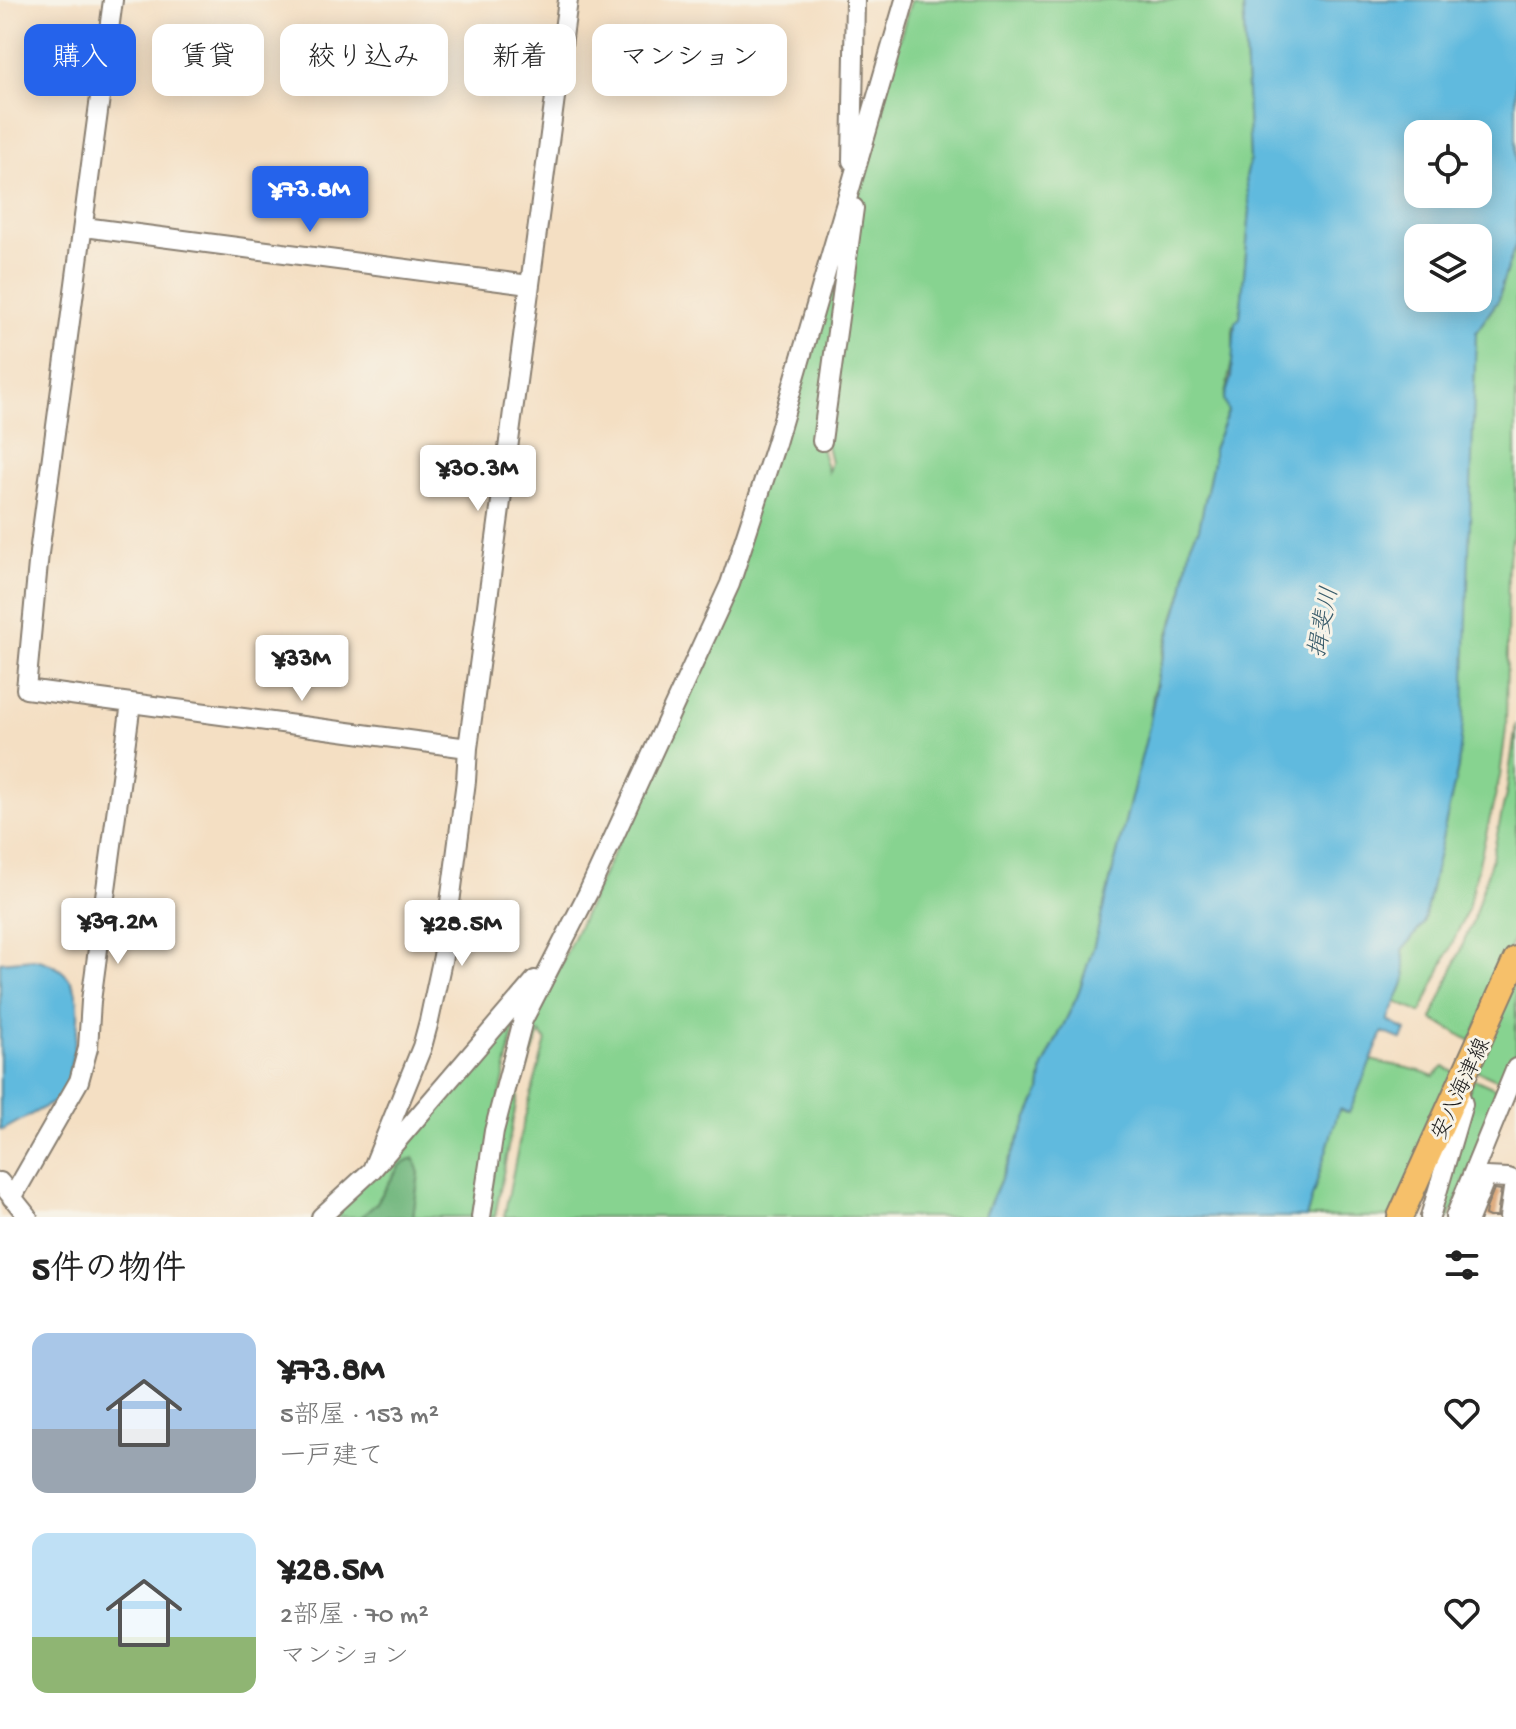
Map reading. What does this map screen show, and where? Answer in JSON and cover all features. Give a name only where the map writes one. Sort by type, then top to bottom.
[{"type":"main road","name":"安八海津線","points":[[1400,1217],[1516,959]]},
{"type":"street","points":[[113,0],[39,553],[26,689],[468,748]]},
{"type":"street","points":[[372,1170],[422,1047],[443,956],[568,0]]},
{"type":"street","points":[[822,441],[855,212],[850,191],[855,0]]},
{"type":"street","points":[[481,1217],[494,1131],[523,1020],[594,879],[730,584],[776,443],[905,0]]},
{"type":"street","points":[[84,227],[529,285]]},
{"type":"street","points":[[12,1198],[79,1081],[88,1048],[92,990],[131,703]]},
{"type":"street","points":[[321,1217],[372,1170],[555,957]]},
{"type":"street","points":[[1455,1217],[1516,1068]]},
{"type":"street","points":[[1430,1217],[1463,1104],[1458,1088]]},
{"type":"street","points":[[1470,1217],[1486,1177],[1515,1181],[1509,1217]]},
{"type":"street","points":[[0,1182],[28,1217]]},
{"type":"green space","points":[[911,0],[1243,0],[1250,160],[1246,177],[1250,210],[1240,318],[1233,327],[1233,357],[1224,399],[1228,412],[1213,449],[1199,529],[1191,543],[1183,591],[1153,695],[1149,727],[1094,945],[1077,997],[1043,1067],[1040,1091],[984,1217],[504,1217],[522,1128],[546,1040],[540,1033],[518,1093],[495,1217],[486,1217],[500,1131],[529,1019],[535,1019],[693,683],[850,212],[819,441],[828,472],[831,462],[826,441],[858,210],[855,192]]},
{"type":"green space","points":[[1516,243],[1516,514],[1508,566],[1506,729],[1500,776],[1468,909],[1421,1013],[1396,1002],[1406,978],[1403,950],[1423,924],[1458,767],[1476,332],[1492,312]]},
{"type":"green space","points":[[1516,724],[1516,933],[1471,1041],[1432,1019],[1473,920],[1492,858],[1507,789]]},
{"type":"green space","points":[[1516,976],[1516,1058],[1505,1083],[1476,1070]]},
{"type":"green space","points":[[508,1021],[515,1025],[475,1217],[413,1217],[419,1173],[400,1165],[376,1204],[361,1217],[332,1217]]},
{"type":"green space","points":[[1371,1060],[1434,1076],[1444,1067],[1456,1073],[1391,1217],[1306,1217],[1339,1109],[1349,1113]]},
{"type":"green space","points":[[1472,1078],[1501,1091],[1450,1217],[1435,1217]]},
{"type":"green space","points":[[414,1158],[419,1173],[413,1217],[361,1217],[376,1204],[400,1165]]},
{"type":"water","name":"揖斐川","points":[[1243,0],[1516,0],[1516,243],[1499,299],[1492,309],[1492,224],[1404,224],[1404,312],[1490,312],[1476,332],[1464,713],[1458,767],[1423,924],[1403,950],[1406,978],[1388,1021],[1406,1030],[1402,1040],[1383,1032],[1349,1113],[1339,1109],[1306,1217],[984,1217],[1040,1091],[1043,1067],[1077,997],[1094,945],[1149,727],[1159,671],[1183,591],[1191,543],[1199,529],[1213,449],[1228,412],[1224,399],[1231,378],[1235,322],[1240,318],[1250,210],[1246,177],[1250,160]]},
{"type":"water","points":[[34,959],[56,967],[70,979],[77,996],[76,1035],[67,1095],[3,1130],[0,1129],[0,962]]},
{"type":"building","points":[[1494,1189],[1501,1190],[1497,1217],[1489,1217],[1485,1215],[1486,1209]]}]
